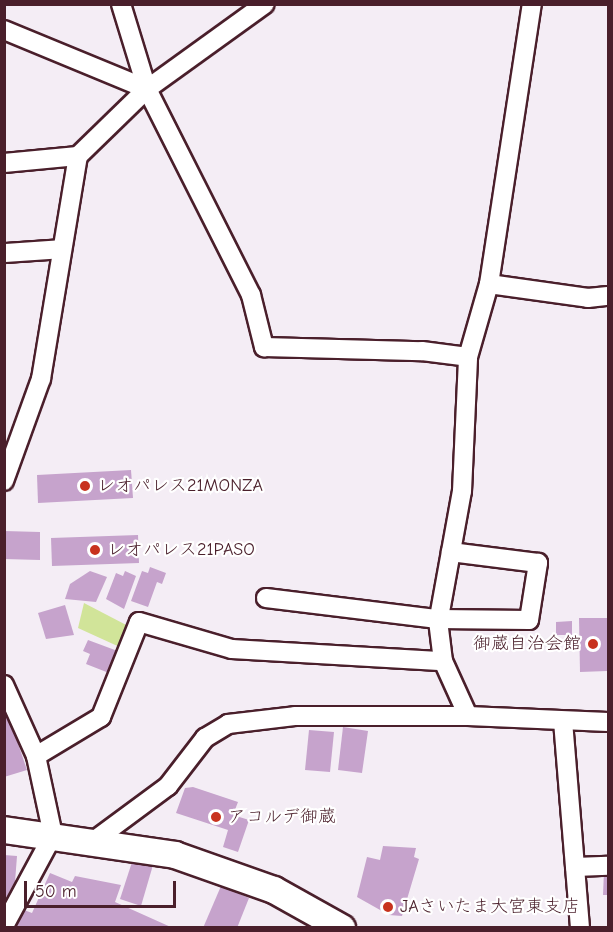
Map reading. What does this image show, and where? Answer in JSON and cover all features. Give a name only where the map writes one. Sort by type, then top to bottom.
[{"type":"main road","points":[[4,830],[138,847],[216,868],[274,890],[342,927]]},
{"type":"street","points":[[121,4],[147,89],[251,295],[264,347],[422,351],[468,357]]},
{"type":"street","points":[[4,481],[40,379],[78,156],[147,89],[265,4]]},
{"type":"street","points":[[468,716],[443,662],[438,619],[462,491],[468,357],[489,284],[532,4]]},
{"type":"street","points":[[4,30],[147,89]]},
{"type":"street","points":[[4,164],[78,156]]},
{"type":"street","points":[[4,253],[62,249]]},
{"type":"street","points":[[489,284],[588,298],[609,296]]},
{"type":"street","points":[[266,598],[438,619],[529,620],[538,563],[451,552]]},
{"type":"street","points":[[36,756],[101,717],[139,622],[232,649],[443,662]]},
{"type":"street","points":[[4,685],[36,756],[52,835],[4,926]]},
{"type":"street","points":[[95,840],[168,786],[205,738],[228,724],[295,716],[468,716],[609,722]]},
{"type":"street","points":[[563,721],[580,927]]},
{"type":"street","points":[[575,867],[609,866]]},
{"type":"green space","points":[[84,603],[132,628],[124,649],[78,628]]},
{"type":"building","name":"レオパレス21MONZA","points":[[131,470],[133,498],[38,503],[37,475]]},
{"type":"building","points":[[4,531],[40,532],[40,560],[4,559]]},
{"type":"building","name":"レオパレス21PASO","points":[[138,535],[139,563],[52,566],[51,538]]},
{"type":"building","points":[[150,567],[166,573],[162,584],[157,582],[148,607],[131,601],[142,571],[148,573]]},
{"type":"building","points":[[90,571],[107,577],[96,602],[65,599],[70,584]]},
{"type":"building","points":[[125,571],[136,576],[124,609],[106,599],[116,573],[123,576]]},
{"type":"building","points":[[65,605],[74,635],[46,639],[38,613]]},
{"type":"building","points":[[579,618],[607,618],[607,671],[580,672]]},
{"type":"building","points":[[572,621],[572,635],[556,635],[556,622]]},
{"type":"building","points":[[88,640],[123,653],[109,673],[86,664],[90,654],[83,651]]},
{"type":"building","points":[[8,714],[27,770],[4,777],[4,715]]},
{"type":"building","points":[[343,727],[368,731],[362,773],[338,770]]},
{"type":"building","points":[[309,730],[334,732],[330,772],[305,770]]},
{"type":"building","name":"アコルデ御蔵","points":[[193,787],[238,802],[233,815],[249,820],[238,852],[223,847],[228,830],[176,813],[185,788]]},
{"type":"building","points":[[383,846],[416,848],[414,857],[419,859],[402,916],[389,915],[357,897],[367,857],[380,860]]},
{"type":"building","points":[[4,855],[17,856],[15,882],[4,901]]},
{"type":"building","points":[[133,859],[153,865],[141,906],[120,899]]},
{"type":"building","points":[[604,871],[608,871],[608,895],[603,895]]},
{"type":"building","points":[[50,873],[72,882],[75,876],[121,885],[115,902],[173,928],[13,928],[24,910],[32,913]]},
{"type":"building","points":[[221,886],[249,898],[237,928],[203,928]]},
{"type":"place","name":"レオパレス21MONZA","points":[[85,486]]},
{"type":"place","name":"レオパレス21PASO","points":[[95,550]]},
{"type":"place","name":"御蔵自治会館","points":[[593,644]]},
{"type":"place","name":"アコルデ御蔵","points":[[216,817]]},
{"type":"place","name":"JAさいたま大宮東支店","points":[[388,907]]}]
